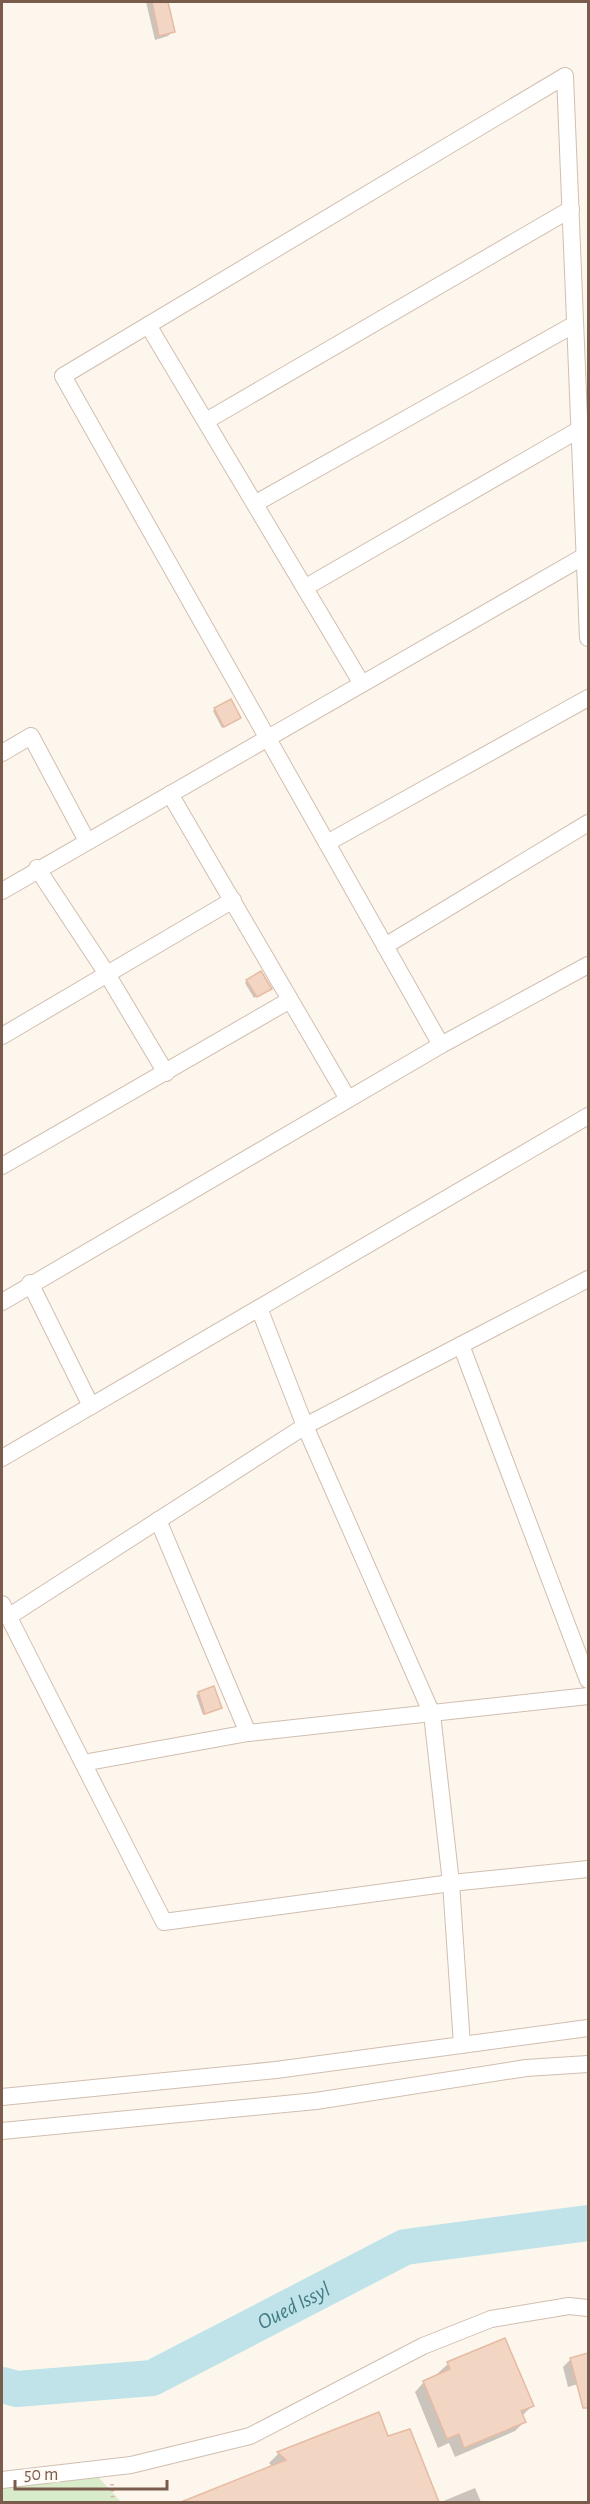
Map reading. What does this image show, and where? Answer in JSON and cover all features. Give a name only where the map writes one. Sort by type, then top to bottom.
[{"type":"street","points":[[441,1045],[63,376],[565,76],[587,554],[588,638]]},
{"type":"street","points":[[206,421],[570,209]]},
{"type":"street","points":[[256,503],[575,324]]},
{"type":"street","points":[[148,325],[362,684]]},
{"type":"street","points":[[306,587],[580,429]]},
{"type":"street","points":[[2,891],[38,868],[587,554]]},
{"type":"street","points":[[327,843],[588,698]]},
{"type":"street","points":[[2,753],[31,736],[87,841]]},
{"type":"street","points":[[170,794],[348,1099]]},
{"type":"street","points":[[385,946],[588,823]]},
{"type":"street","points":[[38,868],[107,974],[166,1072]]},
{"type":"street","points":[[2,1036],[233,900]]},
{"type":"street","points":[[2,1302],[30,1283],[441,1045],[588,965]]},
{"type":"street","points":[[2,1166],[290,1000]]},
{"type":"street","points":[[2,1458],[588,1116]]},
{"type":"street","points":[[588,1279],[305,1426],[158,1520],[5,1611],[165,1922],[451,1883],[588,1869]]},
{"type":"street","points":[[30,1283],[91,1406]]},
{"type":"street","points":[[259,1308],[305,1426],[432,1714],[451,1883],[462,2045]]},
{"type":"street","points":[[461,1345],[588,1680]]},
{"type":"street","points":[[158,1520],[248,1733]]},
{"type":"street","points":[[82,1763],[248,1733],[588,1696]]},
{"type":"street","points":[[2,2097],[276,2070],[588,2028]]},
{"type":"street","points":[[2,2131],[316,2101],[526,2068],[588,2064]]},
{"type":"street","points":[[2,2480],[130,2465],[250,2436],[423,2346],[491,2319],[569,2306],[588,2308]]},
{"type":"green space","points":[[2,2474],[99,2478],[121,2502],[2,2502]]},
{"type":"building","points":[[152,2],[168,2],[175,32],[159,36]]},
{"type":"building","points":[[231,699],[241,718],[224,727],[214,708]]},
{"type":"building","points":[[261,971],[272,989],[257,997],[246,980]]},
{"type":"building","points":[[214,1686],[222,1708],[205,1714],[198,1692]]},
{"type":"building","points":[[505,2338],[534,2406],[521,2411],[526,2422],[464,2448],[459,2434],[447,2439],[423,2381],[450,2369],[447,2362]]},
{"type":"building","points":[[588,2353],[588,2408],[583,2408],[570,2358]]},
{"type":"building","points":[[379,2412],[388,2436],[410,2429],[439,2502],[181,2502],[286,2460],[277,2452]]},
{"type":"waterway","name":"Oued Issyl","points":[[2,2385],[17,2389],[152,2378],[405,2247],[588,2223]]}]
